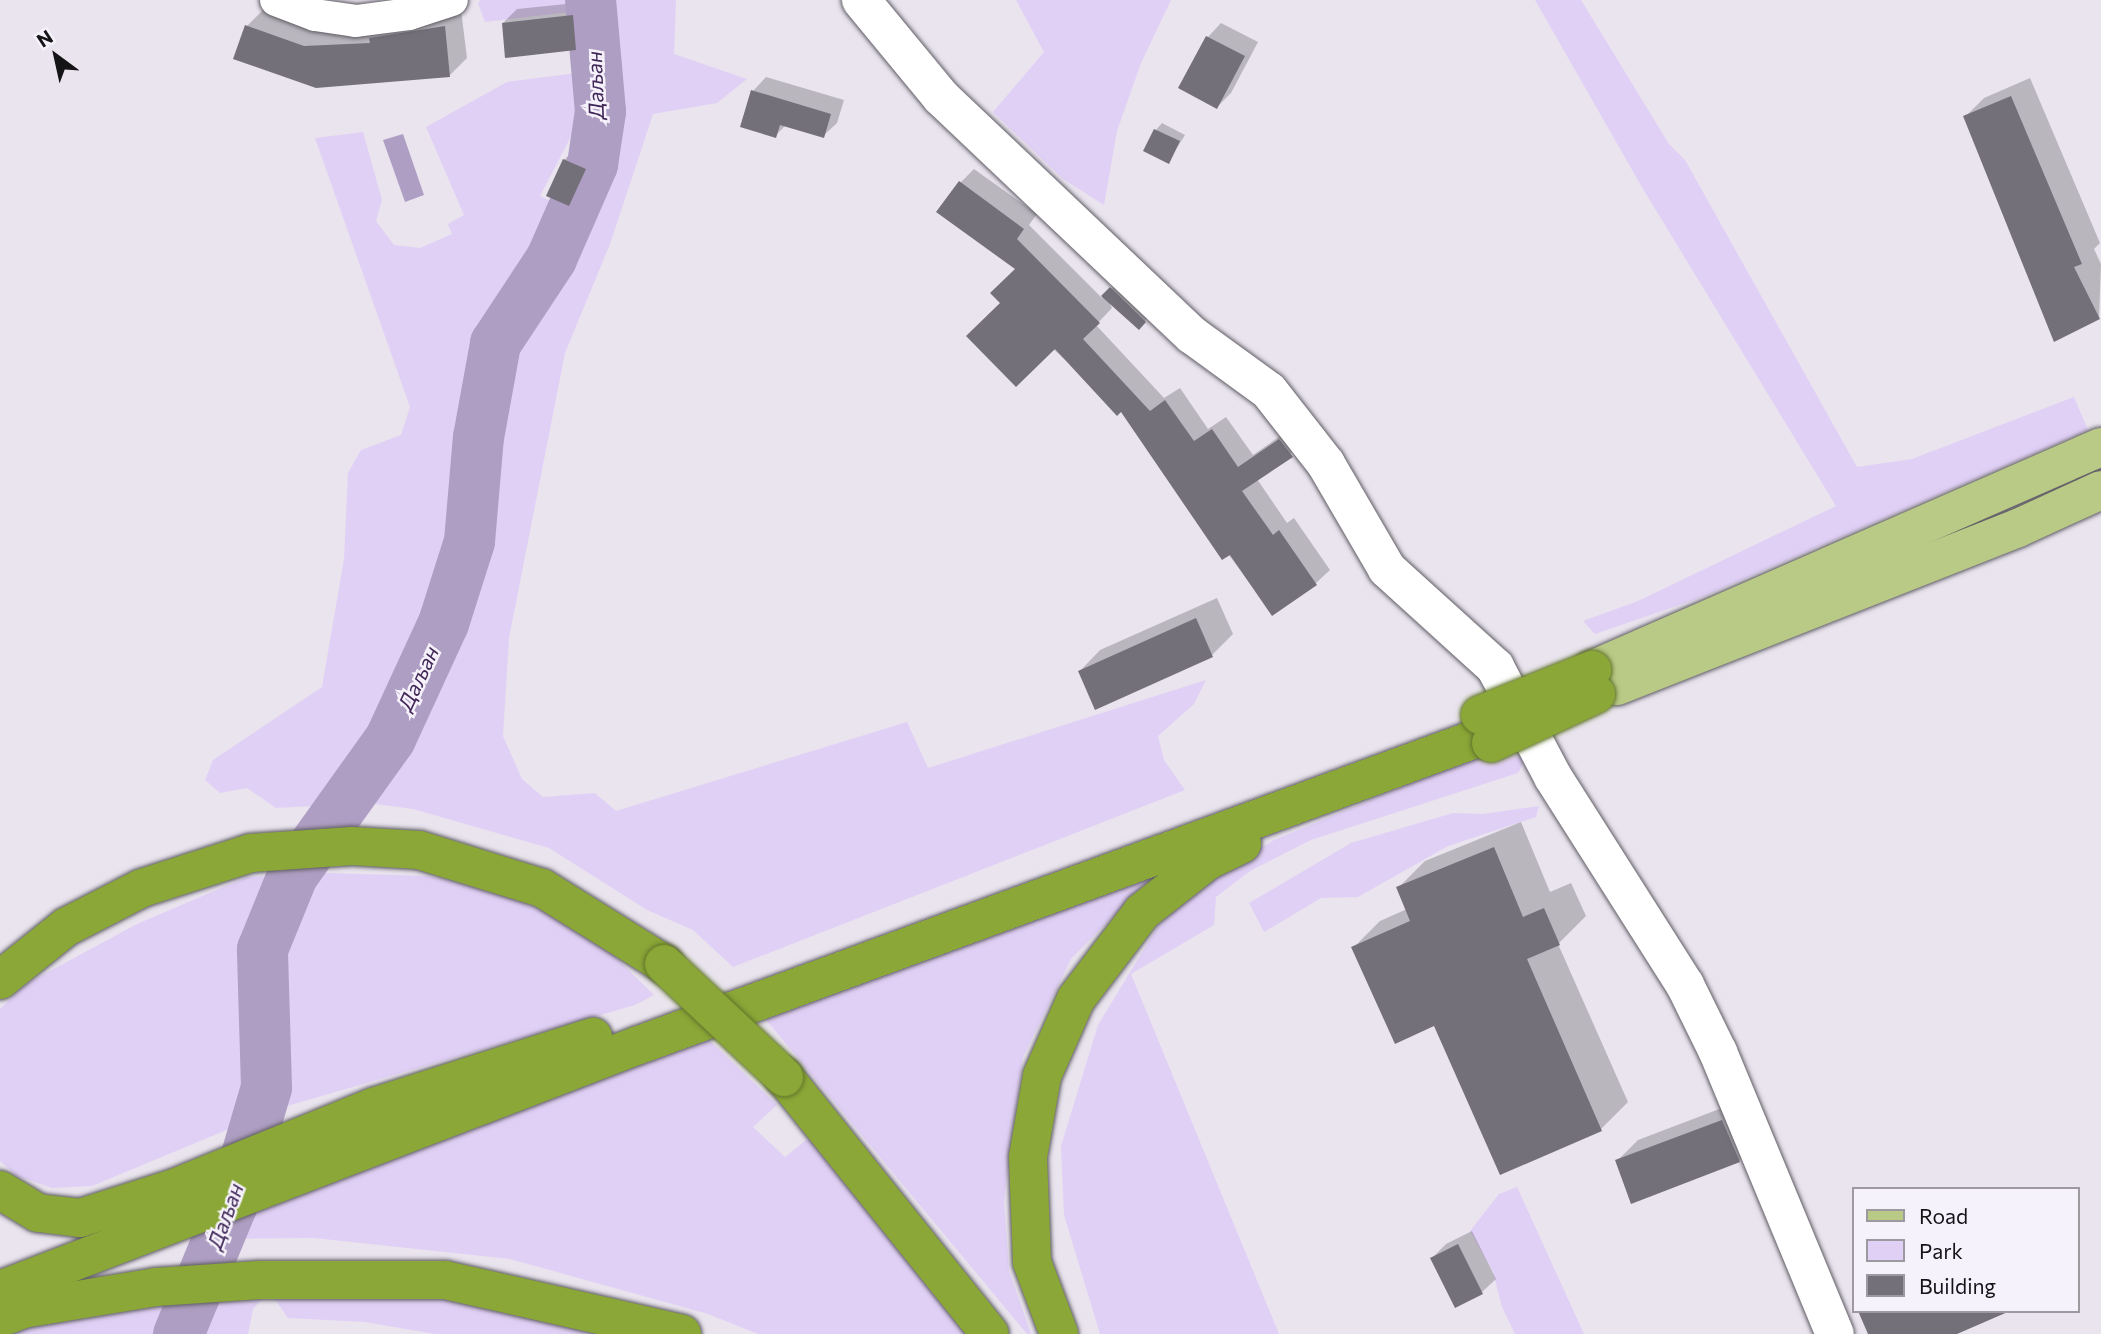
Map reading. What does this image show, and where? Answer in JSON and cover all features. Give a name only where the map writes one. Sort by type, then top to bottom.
[{"type":"highway","points":[[1059,1334],[1032,1262],[1028,1157],[1042,1076],[1076,999],[1142,912],[1207,861],[1284,822],[1595,681]]},
{"type":"highway","points":[[0,1268],[184,1200],[634,1024],[1486,731]]},
{"type":"highway","points":[[305,1152],[1486,731]]},
{"type":"highway","points":[[3,978],[66,927],[142,888],[251,853],[352,846],[419,850],[542,888],[664,964],[784,1077],[918,1240],[990,1334]]},
{"type":"highway","points":[[0,1190],[38,1213],[80,1218],[184,1200]]},
{"type":"highway","points":[[0,1290],[184,1200]]},
{"type":"highway","points":[[918,1240],[1004,1334]]},
{"type":"highway","points":[[0,1318],[23,1309],[156,1287],[260,1280],[445,1280],[682,1334]]},
{"type":"main road","points":[[1595,681],[2101,447]]},
{"type":"main road","points":[[1595,681],[2018,528],[2101,490]]},
{"type":"street","points":[[276,0],[315,15],[355,21],[409,14],[452,0]]},
{"type":"street","points":[[861,0],[941,97],[1192,335],[1269,391],[1326,464],[1387,569],[1495,667],[1553,776],[1685,985],[1718,1052],[1835,1334]]},
{"type":"green space","points":[[481,0],[676,0],[674,54],[747,79],[717,103],[653,114],[610,244],[565,353],[509,638],[503,736],[522,779],[543,797],[595,793],[616,811],[907,722],[928,768],[1206,680],[1194,704],[1158,736],[1164,760],[1185,790],[733,967],[693,930],[647,910],[549,848],[413,809],[368,803],[276,808],[247,788],[220,793],[205,780],[213,760],[322,687],[344,559],[348,473],[361,450],[401,435],[410,407],[315,138],[363,132],[382,200],[376,221],[394,245],[420,248],[452,234],[448,224],[464,215],[426,127],[507,82],[577,73],[584,67],[578,11],[485,22],[478,3]],"holes":[[[579,121],[608,131],[598,175],[581,215],[540,196]]]},
{"type":"green space","points":[[1016,0],[1171,0],[1141,63],[1117,131],[1104,205],[1063,179],[993,112],[1044,52]]},
{"type":"green space","points":[[1535,0],[1581,0],[1669,144],[1685,160],[1857,467],[1912,459],[2074,397],[2088,430],[1700,598],[1595,634],[1583,621],[1638,601],[1836,506],[1643,189]]},
{"type":"green space","points":[[1518,739],[1525,760],[1518,773],[1311,840],[1250,871],[1216,897],[1214,925],[1131,974],[1279,1334],[1100,1334],[1064,1215],[1061,1146],[1098,1025],[1161,921],[1227,867],[1274,840]]},
{"type":"green space","points":[[1539,806],[1536,817],[1448,846],[1358,897],[1321,898],[1264,932],[1249,903],[1351,843],[1453,813],[1483,814]]},
{"type":"green space","points":[[1167,862],[1071,959],[1023,1057],[1004,1201],[1009,1271],[1031,1334],[1027,1334],[757,1009]]},
{"type":"green space","points":[[326,873],[428,876],[492,889],[546,912],[603,945],[654,995],[635,1005],[277,1109],[92,1186],[52,1188],[17,1176],[0,1161],[0,1009],[26,984],[137,924],[247,877]]},
{"type":"green space","points":[[700,1031],[777,1105],[753,1127],[785,1157],[806,1140],[815,1141],[972,1334],[758,1334],[708,1314],[510,1259],[314,1238],[169,1239]]},
{"type":"green space","points":[[1517,1187],[1584,1334],[1515,1334],[1502,1307],[1493,1272],[1470,1231],[1499,1194]]},
{"type":"green space","points":[[382,1290],[520,1308],[620,1334],[435,1334],[365,1322],[288,1318],[269,1291]]},
{"type":"green space","points":[[269,1291],[253,1309],[248,1334],[0,1334],[0,1329],[50,1312],[153,1296]]},
{"type":"shaded area","points":[[403,134],[424,195],[405,202],[383,140]]},
{"type":"building","points":[[573,15],[576,50],[505,58],[502,23]]},
{"type":"building","points":[[245,25],[304,46],[370,43],[369,38],[445,26],[450,77],[316,88],[233,59]]},
{"type":"building","points":[[1206,36],[1245,56],[1217,109],[1178,88]]},
{"type":"building","points":[[751,90],[831,114],[824,138],[780,125],[776,138],[740,127]]},
{"type":"building","points":[[2011,96],[2082,264],[2074,267],[2100,319],[2054,342],[1963,116]]},
{"type":"building","points":[[1154,129],[1180,141],[1169,164],[1143,151]]},
{"type":"building","points":[[563,159],[586,169],[569,206],[546,196]]},
{"type":"building","points":[[959,181],[1024,229],[1017,239],[1100,323],[1083,339],[1150,411],[1165,400],[1194,441],[1212,429],[1238,467],[1279,439],[1293,457],[1242,491],[1273,535],[1279,530],[1317,585],[1272,616],[1230,555],[1222,560],[1121,412],[1117,416],[1055,349],[1016,387],[966,336],[1000,303],[990,293],[1015,269],[936,212]]},
{"type":"building","points":[[1110,287],[1146,322],[1139,330],[1101,296]]},
{"type":"building","points":[[1196,618],[1213,657],[1095,710],[1078,671]]},
{"type":"building","points":[[1494,847],[1523,917],[1544,908],[1560,945],[1527,959],[1602,1131],[1500,1175],[1434,1026],[1395,1044],[1351,947],[1410,921],[1396,887]]},
{"type":"building","points":[[1722,1120],[1740,1162],[1631,1204],[1615,1160]]},
{"type":"building","points":[[1458,1244],[1483,1294],[1455,1308],[1430,1258]]},
{"type":"building","points":[[1859,1313],[2005,1313],[1957,1334],[1868,1334]]},
{"type":"waterway","name":"Даљан","points":[[178,1334],[231,1206],[266,1087],[262,949],[292,875],[390,738],[443,623],[469,541],[478,437],[495,343],[551,258],[592,164],[600,111],[590,0]]}]
